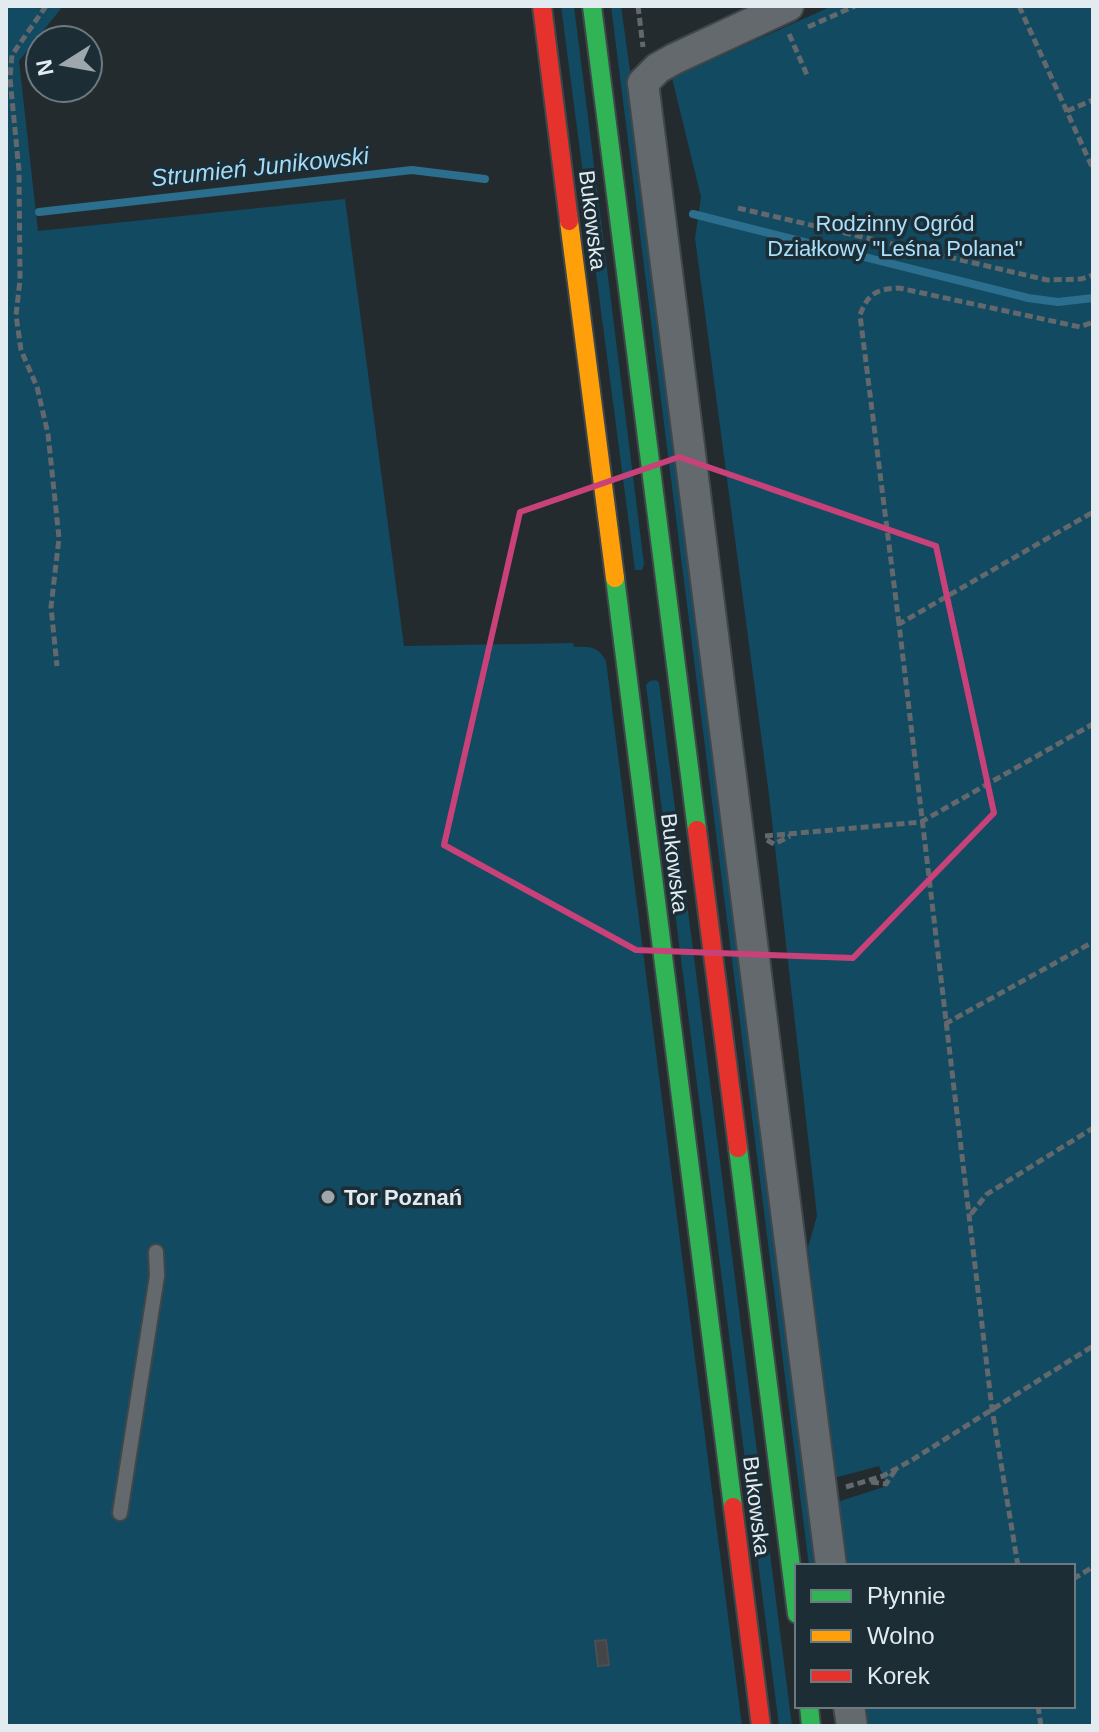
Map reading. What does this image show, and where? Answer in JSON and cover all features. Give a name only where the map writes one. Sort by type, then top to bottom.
[{"type":"main road","name":"Bukowska","points":[[542,6],[761,1726]]},
{"type":"main road","name":"Bukowska","points":[[592,6],[795,1598]]},
{"type":"street","points":[[787,16],[674,59],[658,68],[643,83],[831,1564]]},
{"type":"lane","points":[[120,1513],[157,1276],[156,1252]]},
{"type":"path","points":[[46,6],[12,55],[10,78],[19,171],[20,280],[16,315],[21,350],[37,387],[48,434],[59,538],[51,607],[57,666]]},
{"type":"path","points":[[1019,6],[1093,169]]},
{"type":"path","points":[[787,16],[808,77]]},
{"type":"path","points":[[1067,111],[1093,100]]},
{"type":"path","points":[[738,208],[1047,280],[1081,279],[1093,275]]},
{"type":"path","points":[[1018,1564],[992,1409],[860,315],[866,298],[878,289],[899,288],[1080,327],[1093,322]]},
{"type":"path","points":[[899,624],[1093,512]]},
{"type":"path","points":[[773,835],[921,822],[1093,724]]},
{"type":"path","points":[[774,844],[794,833]]},
{"type":"path","points":[[945,1024],[1093,942]]},
{"type":"path","points":[[970,1215],[987,1194],[1093,1128]]},
{"type":"path","points":[[883,1476],[1093,1346]]},
{"type":"path","points":[[866,1482],[886,1484],[897,1468]]},
{"type":"path","points":[[1075,1578],[1093,1567]]},
{"type":"highlighted area","points":[[679,457],[936,546],[994,813],[853,958],[636,950],[444,845],[520,512]]},
{"type":"green space","name":"Tor Poznań","points":[[6,6],[63,6],[49,24],[24,24],[24,55],[19,61],[38,231],[345,199],[404,646],[573,643],[574,647],[596,650],[606,661],[742,1726],[6,1726]]},
{"type":"green space","points":[[561,6],[574,6],[644,564],[642,570],[635,570]]},
{"type":"green space","points":[[611,6],[621,6],[630,71],[820,1564],[809,1564]]},
{"type":"green space","name":"Rodzinny Ogród Działkowy \"Leśna Polana\"","points":[[832,6],[1093,6],[1093,1726],[866,1726],[863,1708],[1075,1708],[1075,1564],[845,1564],[837,1502],[887,1486],[879,1466],[834,1478],[808,1247],[817,1216],[769,795],[695,238],[701,197],[672,78]]},
{"type":"green space","points":[[656,680],[659,683],[792,1726],[779,1726],[646,685]]},
{"type":"building","points":[[606,1640],[609,1665],[598,1666],[595,1641]]},
{"type":"waterway","name":"Strumień Junikowski","points":[[39,212],[412,170],[485,179]]},
{"type":"waterway","name":"Strumień Junikowski","points":[[693,214],[1028,298],[1058,302],[1093,298]]},
{"type":"traffic: fast","points":[[592,6],[697,830]]},
{"type":"traffic: fast","points":[[615,578],[733,1507]]},
{"type":"traffic: fast","points":[[738,1148],[795,1598]]},
{"type":"traffic: fast","points":[[809,1708],[811,1726]]},
{"type":"traffic: slow","points":[[569,221],[615,578]]},
{"type":"traffic: jam","points":[[542,6],[569,221]]},
{"type":"traffic: jam","points":[[697,830],[738,1148]]},
{"type":"traffic: jam","points":[[733,1507],[761,1726]]},
{"type":"place","name":"Tor Poznań","points":[[328,1197]]}]
